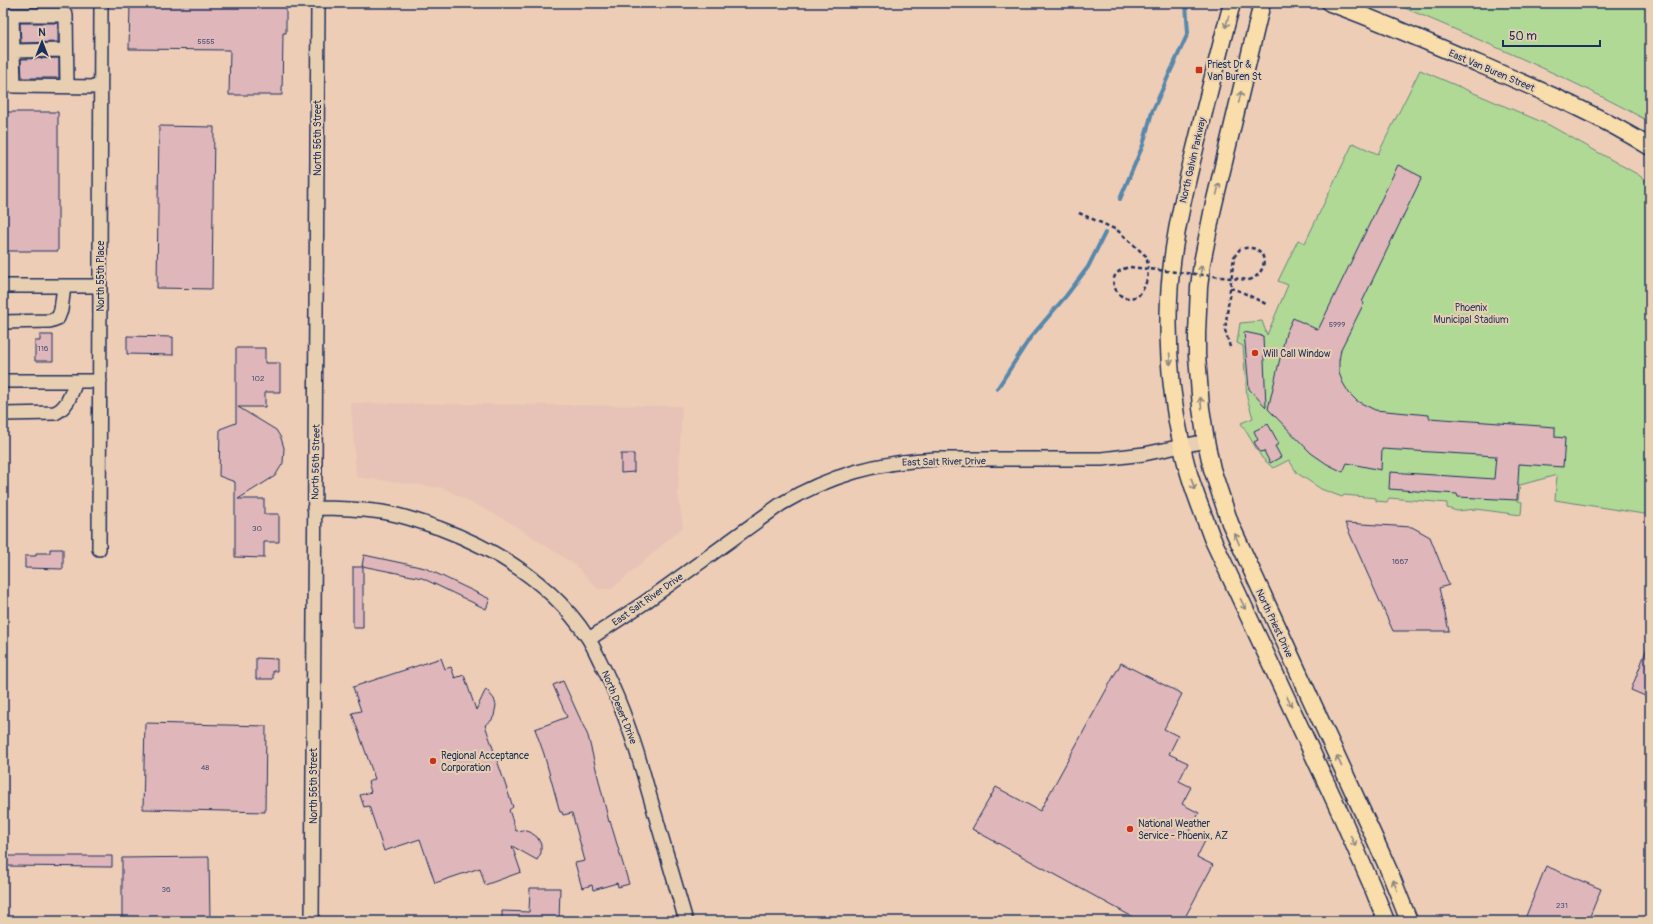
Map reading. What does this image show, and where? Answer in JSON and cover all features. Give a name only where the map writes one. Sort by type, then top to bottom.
[{"type":"main road","name":"North Galvin Parkway","points":[[1168,320],[1170,278],[1177,227],[1202,117],[1232,3]]},
{"type":"main road","name":"North Priest Drive","points":[[1262,3],[1213,208],[1202,264],[1197,310],[1197,363],[1206,441],[1219,492],[1238,544],[1380,851],[1409,921]]},
{"type":"main road","name":"East Van Buren Street","points":[[1330,3],[1368,17],[1556,97],[1650,147]]},
{"type":"main road","name":"North Priest Drive","points":[[1168,320],[1170,368],[1182,446],[1196,495],[1212,538],[1337,806],[1386,921]]},
{"type":"street","name":"North 55th Place","points":[[99,549],[101,3]]},
{"type":"street","name":"North 56th Street","points":[[312,921],[318,3]]},
{"type":"street","points":[[66,86],[66,15],[12,15],[14,86],[100,87]]},
{"type":"street","points":[[13,51],[66,50]]},
{"type":"street","points":[[3,286],[100,286]]},
{"type":"street","points":[[3,322],[50,321],[58,318],[61,310],[64,286]]},
{"type":"street","points":[[3,381],[100,381]]},
{"type":"street","points":[[3,414],[55,413],[62,410],[68,401],[76,381]]},
{"type":"street","name":"East Salt River Drive","points":[[589,639],[644,603],[781,504],[795,496],[830,481],[866,468],[907,461],[935,459],[1102,459],[1144,454],[1206,441]]},
{"type":"street","name":"North Desert Drive","points":[[314,508],[342,508],[383,512],[419,521],[454,534],[488,549],[513,564],[543,587],[570,615],[589,639],[613,686],[632,735],[686,921]]},
{"type":"path","points":[[1079,213],[1117,230],[1126,236],[1146,256],[1148,262],[1147,268],[1147,275],[1147,281],[1142,292],[1137,297],[1124,298],[1114,289],[1113,282],[1117,272],[1122,268],[1130,267],[1146,269],[1153,270],[1169,271],[1177,272],[1193,274],[1225,278],[1233,279],[1248,280],[1258,276],[1262,270],[1264,261],[1261,253],[1250,247],[1240,249],[1234,257],[1231,277],[1230,282],[1225,330],[1230,348]]},
{"type":"path","points":[[1230,288],[1240,291],[1268,305]]},
{"type":"shaded area","points":[[351,403],[682,406],[678,493],[683,527],[612,589],[598,589],[575,565],[511,523],[443,488],[356,477]]},
{"type":"green space","points":[[1393,3],[1650,3],[1650,122],[1555,74]]},
{"type":"green space","name":"Phoenix Municipal Stadium","points":[[1420,70],[1549,125],[1637,174],[1650,183],[1650,515],[1555,500],[1557,475],[1520,485],[1518,501],[1522,502],[1521,515],[1476,509],[1457,511],[1447,508],[1447,503],[1389,498],[1387,502],[1376,501],[1376,498],[1344,495],[1342,497],[1321,489],[1297,473],[1289,460],[1273,468],[1262,458],[1241,423],[1253,418],[1247,398],[1243,346],[1237,343],[1240,323],[1262,321],[1267,335],[1288,285],[1278,281],[1298,240],[1305,243],[1353,143],[1378,154]]},
{"type":"building","points":[[130,3],[286,3],[286,33],[283,33],[282,95],[229,95],[230,50],[129,49]]},
{"type":"building","points":[[20,23],[58,23],[58,42],[21,43]]},
{"type":"building","points":[[59,58],[59,78],[22,78],[21,59]]},
{"type":"building","points":[[3,112],[58,112],[58,251],[3,251]]},
{"type":"building","points":[[159,126],[214,127],[212,289],[157,288]]},
{"type":"building","points":[[1398,165],[1422,177],[1362,302],[1364,303],[1341,349],[1339,373],[1349,393],[1357,401],[1375,410],[1429,415],[1429,418],[1555,427],[1555,437],[1565,438],[1563,467],[1519,464],[1517,500],[1458,497],[1457,494],[1389,489],[1390,472],[1494,479],[1496,456],[1382,449],[1381,470],[1347,463],[1343,472],[1327,464],[1311,453],[1268,409],[1286,333],[1293,318],[1318,330]]},
{"type":"building","points":[[1244,332],[1263,336],[1266,407],[1249,389]]},
{"type":"building","points":[[40,335],[53,335],[53,361],[35,361],[35,341],[40,341]]},
{"type":"building","points":[[127,336],[173,337],[173,355],[127,354]]},
{"type":"building","points":[[236,348],[265,348],[265,363],[280,363],[280,392],[265,392],[265,407],[238,407],[276,430],[281,438],[284,448],[283,463],[275,476],[238,499],[264,499],[264,514],[279,514],[279,542],[264,542],[264,558],[235,557],[235,482],[219,476],[220,429],[236,423]]},
{"type":"building","points":[[1268,424],[1279,444],[1275,446],[1281,457],[1270,463],[1264,451],[1260,452],[1254,442],[1258,440],[1254,431]]},
{"type":"building","points":[[621,454],[634,454],[634,472],[621,473]]},
{"type":"building","points":[[1345,523],[1412,527],[1430,537],[1449,585],[1439,588],[1449,631],[1393,631]]},
{"type":"building","points":[[50,549],[63,549],[63,569],[25,568],[25,556],[36,556],[36,553],[50,553]]},
{"type":"building","points":[[364,555],[425,568],[490,599],[486,609],[422,578],[362,566]]},
{"type":"building","points":[[353,567],[363,567],[363,628],[353,628]]},
{"type":"building","points":[[1650,643],[1650,698],[1631,690]]},
{"type":"building","points":[[256,658],[277,659],[277,671],[273,671],[273,679],[256,679]]},
{"type":"building","name":"Regional Acceptance Corporation","points":[[441,658],[445,669],[451,667],[455,678],[464,675],[476,710],[486,689],[494,699],[496,705],[494,716],[491,721],[485,725],[513,807],[509,810],[516,831],[523,830],[530,832],[537,837],[541,844],[541,853],[537,860],[512,846],[521,872],[485,885],[480,868],[435,883],[420,839],[384,851],[369,806],[364,807],[360,795],[371,792],[368,782],[375,779],[352,713],[361,711],[353,687]]},
{"type":"building","points":[[1121,663],[1182,694],[1164,729],[1178,736],[1169,754],[1188,763],[1179,781],[1191,787],[1182,804],[1199,813],[1190,831],[1206,839],[1197,857],[1213,865],[1183,921],[1140,921],[972,829],[996,787],[1040,811]]},
{"type":"building","points":[[563,681],[588,736],[609,822],[610,821],[629,884],[618,887],[617,883],[593,890],[592,885],[582,888],[575,863],[585,861],[572,813],[563,815],[562,812],[560,812],[544,754],[535,729],[567,717],[553,685]]},
{"type":"building","points":[[145,723],[266,726],[265,812],[143,809]]},
{"type":"building","points":[[3,856],[112,856],[112,867],[3,866]]},
{"type":"building","points":[[209,857],[210,921],[122,921],[122,858]]},
{"type":"building","points":[[1546,866],[1601,889],[1588,921],[1524,921]]},
{"type":"building","points":[[530,888],[560,888],[559,921],[502,921],[502,911],[529,912]]},
{"type":"waterway","points":[[1120,199],[1143,145],[1152,112],[1188,33],[1186,3]]},
{"type":"waterway","points":[[997,389],[1030,338],[1066,296],[1088,267],[1105,233]]},
{"type":"place","name":"Priest Dr & Van Buren St","points":[[1199,70]]},
{"type":"place","name":"Will Call Window","points":[[1255,353]]},
{"type":"place","name":"Regional Acceptance Corporation","points":[[433,761]]},
{"type":"place","name":"National Weather Service - Phoenix, AZ","points":[[1130,829]]}]
